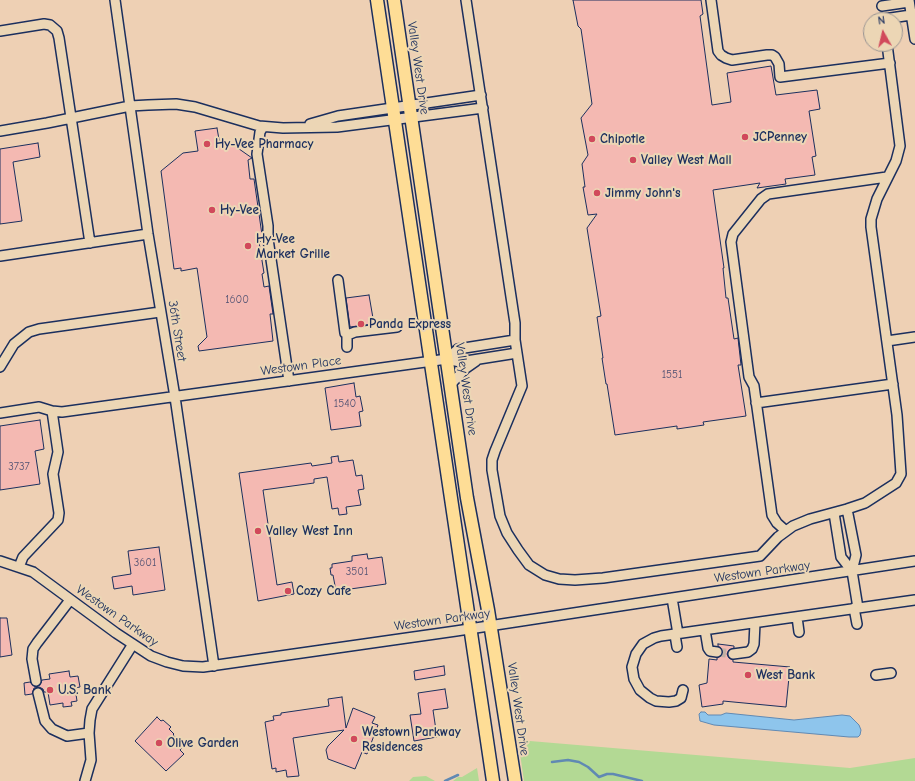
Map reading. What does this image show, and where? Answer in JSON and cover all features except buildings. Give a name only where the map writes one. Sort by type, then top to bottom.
[{"type":"main road","points":[[377,0],[493,781]]},
{"type":"main road","name":"Valley West Drive","points":[[394,0],[467,498],[491,626],[515,781]]},
{"type":"street","name":"36th Street","points":[[115,0],[148,234],[175,397],[214,666]]},
{"type":"street","points":[[466,0],[515,323],[515,340],[522,386],[495,451],[492,460],[492,470],[500,516],[503,524],[522,556],[529,565],[536,570],[545,575],[559,579],[575,580],[760,556],[778,537],[793,526],[810,519],[865,503],[896,483],[901,474],[897,415],[871,223],[877,198],[896,161],[900,146],[888,52]]},
{"type":"street","points":[[711,0],[718,51],[726,58],[732,60],[772,55],[779,64],[780,77],[890,63]]},
{"type":"street","points":[[881,3],[909,1],[915,39]]},
{"type":"street","points":[[903,16],[911,15]]},
{"type":"street","points":[[0,31],[44,24],[50,25],[54,28],[59,38],[90,243]]},
{"type":"street","points":[[0,131],[130,106],[176,104],[195,107],[263,127],[337,127],[394,114],[410,106],[481,95]]},
{"type":"street","points":[[394,114],[412,118],[483,108]]},
{"type":"street","points":[[263,127],[260,132],[257,154],[289,381]]},
{"type":"street","points":[[786,531],[772,515],[754,386],[749,378],[731,242],[733,234],[761,199],[768,194],[887,177]]},
{"type":"street","points":[[0,256],[148,234]]},
{"type":"street","points":[[338,280],[345,333],[347,334],[347,346]]},
{"type":"street","points":[[0,367],[14,344],[29,332],[39,329],[160,312]]},
{"type":"street","points":[[347,334],[397,327]]},
{"type":"street","points":[[887,341],[915,337]]},
{"type":"street","points":[[447,359],[458,349],[515,340]]},
{"type":"street","points":[[447,359],[460,362],[517,353]]},
{"type":"street","name":"Westown Place","points":[[0,414],[39,407],[62,412],[447,359]]},
{"type":"street","points":[[451,384],[466,368],[479,359]]},
{"type":"street","points":[[756,403],[893,384]]},
{"type":"street","points":[[19,567],[23,557],[58,520],[59,513],[53,474],[58,452],[52,411]]},
{"type":"street","points":[[847,509],[856,555],[852,571],[857,624]]},
{"type":"street","points":[[834,513],[841,558],[852,571]]},
{"type":"street","name":"Westown Parkway","points":[[0,561],[33,572],[70,600],[151,656],[183,666],[203,667],[471,629],[915,561]]},
{"type":"street","points":[[672,598],[677,634],[677,647]]},
{"type":"street","points":[[36,681],[32,654],[36,643],[70,600]]},
{"type":"street","points":[[683,690],[681,698],[676,701],[662,702],[650,698],[640,690],[634,679],[632,667],[636,654],[643,644],[654,638],[677,634],[915,600]]},
{"type":"street","points":[[797,617],[799,632]]},
{"type":"street","points":[[733,654],[748,652],[752,649],[754,644],[755,623]]},
{"type":"street","points":[[705,630],[708,648],[710,651],[717,652]]},
{"type":"street","points":[[85,781],[91,760],[89,734],[92,709],[133,644]]},
{"type":"street","points":[[876,675],[891,673]]},
{"type":"street","points":[[38,693],[45,721],[52,729],[62,735],[67,736],[89,734]]},
{"type":"green space","points":[[518,740],[850,768],[915,758],[915,781],[524,781]]},
{"type":"green space","points":[[477,768],[479,781],[453,781],[458,777],[462,777]]},
{"type":"green space","points":[[426,776],[435,781],[409,781],[413,777]]},
{"type":"water","points":[[701,712],[705,712],[708,715],[721,715],[726,713],[794,720],[842,715],[850,716],[859,725],[861,730],[858,737],[849,737],[714,725],[700,721],[699,714]]},
{"type":"waterway","points":[[552,762],[568,760],[579,762],[588,767],[599,777],[607,774],[613,774],[642,781]]},
{"type":"waterway","points":[[445,781],[458,775]]},
{"type":"tunnel","points":[[717,652],[733,654]]},
{"type":"place","name":"JCPenney","points":[[745,137]]},
{"type":"place","name":"Chipotle","points":[[592,139]]},
{"type":"place","name":"Hy-Vee Pharmacy","points":[[207,144]]},
{"type":"place","name":"Valley West Mall","points":[[633,160]]},
{"type":"place","name":"Jimmy John's","points":[[597,193]]},
{"type":"place","name":"Hy-Vee","points":[[212,210]]},
{"type":"place","name":"Hy-Vee Market Grille","points":[[248,246]]},
{"type":"place","name":"Panda Express","points":[[361,324]]},
{"type":"place","name":"Valley West Inn","points":[[258,531]]},
{"type":"place","name":"Cozy Cafe","points":[[288,591]]},
{"type":"place","name":"West Bank","points":[[748,675]]},
{"type":"place","name":"U.S. Bank","points":[[50,690]]},
{"type":"place","name":"Westown Parkway Residences","points":[[354,739]]},
{"type":"place","name":"Olive Garden","points":[[159,743]]}]
